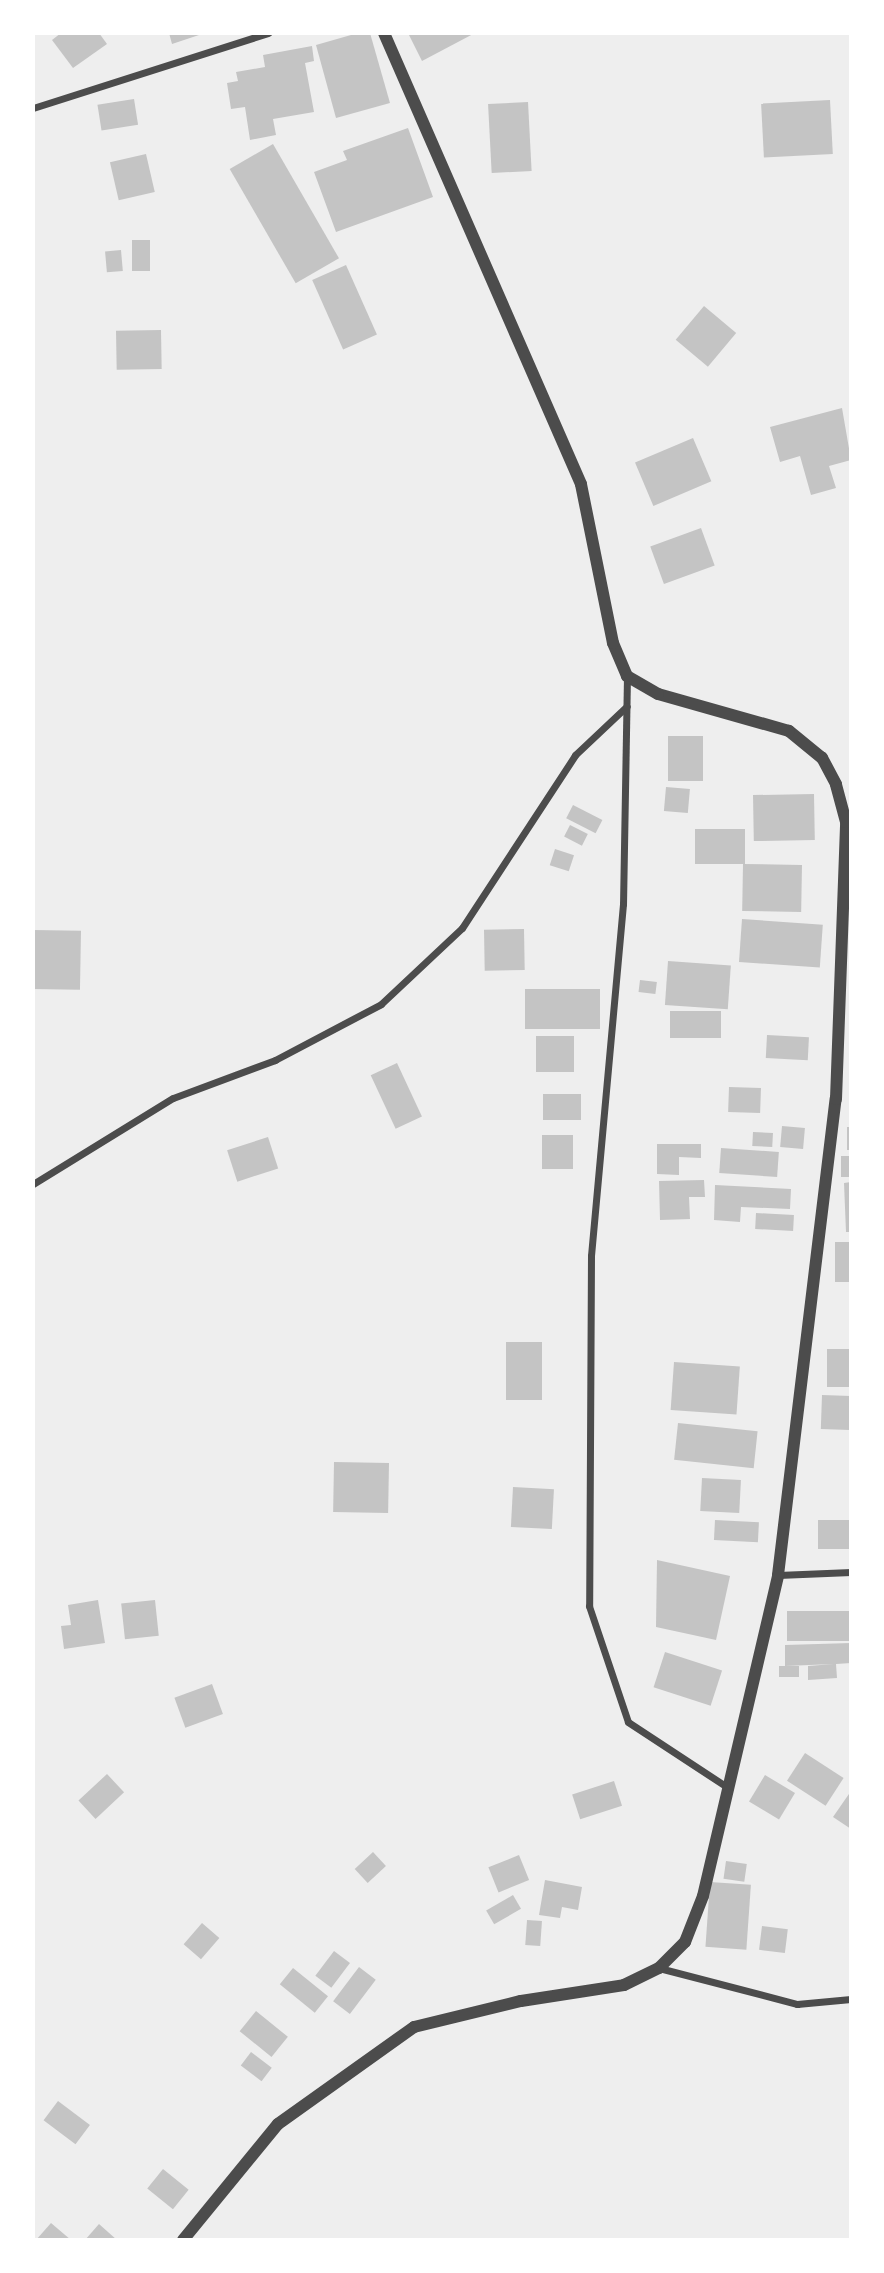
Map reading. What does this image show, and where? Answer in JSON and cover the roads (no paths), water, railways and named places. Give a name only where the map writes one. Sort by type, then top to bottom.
[{"type":"street","points":[[33,108],[268,33]]},
{"type":"street","points":[[384,33],[581,484],[613,643],[627,676],[623,904],[591,1256],[589,1606],[628,1722],[724,1784]]},
{"type":"street","points":[[183,2240],[278,2124],[414,2028],[521,2001],[624,1986],[659,1968],[685,1942],[703,1896],[724,1784],[778,1575],[836,1099],[846,822],[822,758],[789,731],[658,694],[627,676]]},
{"type":"street","points":[[33,1184],[173,1098],[275,1060],[381,1003],[463,928],[575,755],[627,706]]},
{"type":"street","points":[[778,1575],[851,1572]]},
{"type":"street","points":[[659,1968],[797,2004],[851,1999]]}]
